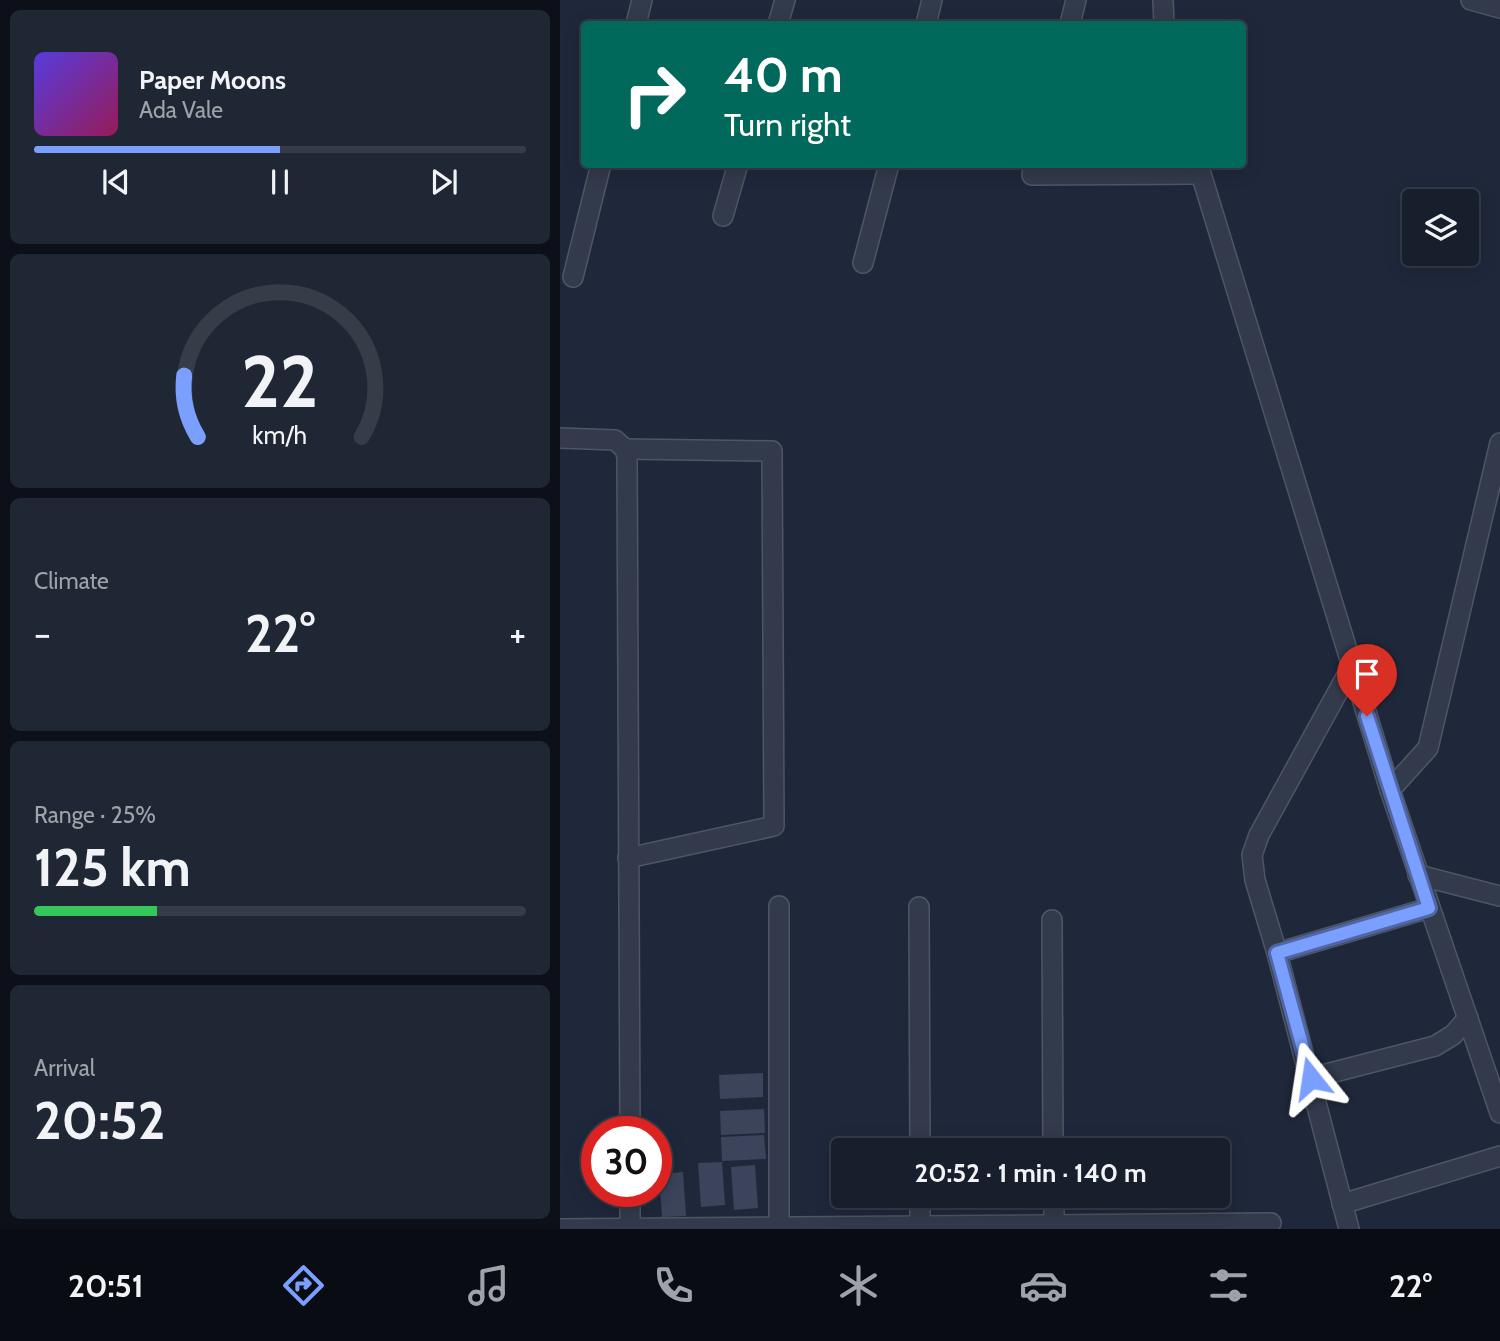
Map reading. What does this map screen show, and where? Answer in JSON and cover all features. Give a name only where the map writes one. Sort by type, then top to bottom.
[{"type":"street","points":[[637,21],[642,0]]},
{"type":"street","points":[[779,21],[785,0]]},
{"type":"street","points":[[927,21],[932,0]]},
{"type":"street","points":[[1071,21],[1076,0]]},
{"type":"street","points":[[1163,0],[1164,21]]},
{"type":"street","points":[[1471,0],[1500,8]]},
{"type":"street","points":[[573,277],[600,168]]},
{"type":"street","points":[[723,216],[737,168]]},
{"type":"street","points":[[863,263],[888,168]]},
{"type":"street","points":[[1033,168],[1032,175],[1199,169],[1390,790],[1500,1113]]},
{"type":"street","points":[[560,438],[615,440],[625,449],[772,451],[774,826],[628,859]]},
{"type":"street","points":[[1390,790],[1428,748],[1500,443]]},
{"type":"street","points":[[625,449],[630,1116]]},
{"type":"street","points":[[1349,1229],[1311,1078],[1255,880],[1252,855],[1259,835],[1352,666]]},
{"type":"street","points":[[1418,876],[1500,896]]},
{"type":"street","points":[[779,906],[779,1228]]},
{"type":"street","points":[[919,907],[919,1138]]},
{"type":"street","points":[[1277,953],[1429,908]]},
{"type":"street","points":[[1052,920],[1053,1138]]},
{"type":"street","points":[[1311,1078],[1435,1046],[1453,1035],[1468,1018]]},
{"type":"street","points":[[1342,1204],[1500,1156]]},
{"type":"street","points":[[630,1207],[630,1228]]},
{"type":"street","points":[[920,1208],[920,1227]]},
{"type":"street","points":[[1054,1208],[1054,1227]]},
{"type":"street","points":[[560,1229],[1192,1226],[1271,1223]]},
{"type":"building","points":[[763,1073],[763,1097],[720,1099],[719,1075]]},
{"type":"building","points":[[764,1109],[765,1133],[721,1135],[720,1111]]},
{"type":"building","points":[[764,1135],[766,1159],[722,1161],[721,1137]]},
{"type":"building","points":[[722,1162],[725,1205],[701,1207],[698,1163]]},
{"type":"building","points":[[755,1165],[758,1208],[734,1210],[731,1167]]},
{"type":"building","points":[[683,1172],[686,1216],[662,1217],[661,1207],[672,1207],[672,1173]]},
{"type":"route","points":[[1311,1078],[1277,953],[1429,908],[1367,716]]}]
